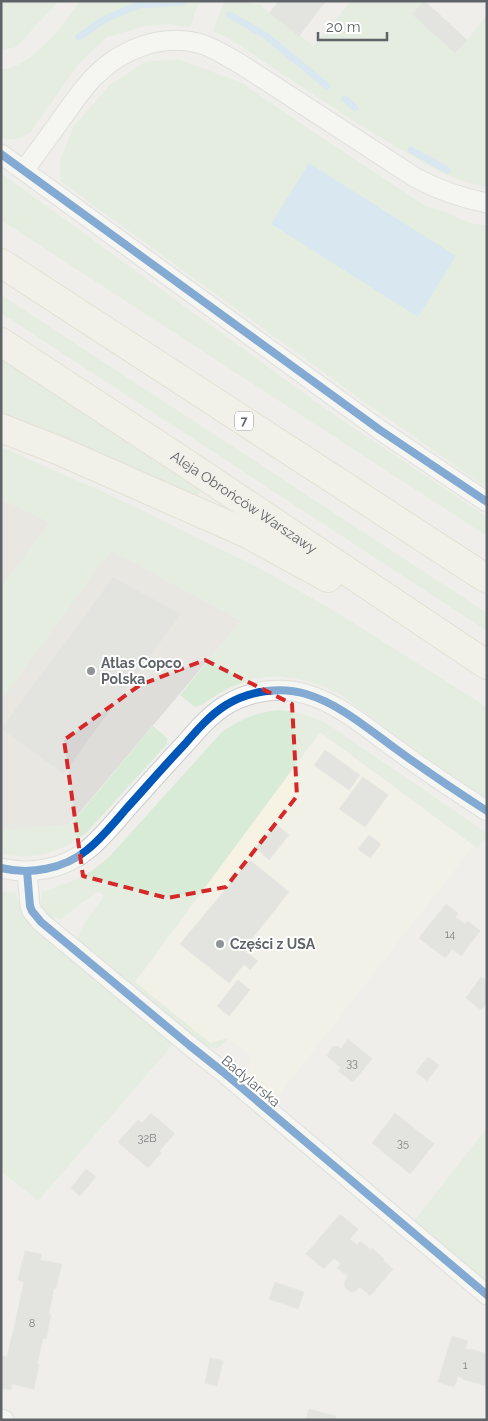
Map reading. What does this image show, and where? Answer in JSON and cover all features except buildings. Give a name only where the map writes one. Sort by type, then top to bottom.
[{"type":"main road","name":"7","points":[[1,262],[487,579]]},
{"type":"main road","name":"Aleja Obrońców Warszawy","points":[[1,342],[184,462],[481,662]]},
{"type":"main road","points":[[1,428],[248,534],[481,662]]},
{"type":"street","points":[[24,170],[95,75],[125,52],[141,45],[158,41],[179,41],[198,43],[242,65],[416,178],[440,190],[466,199],[487,203]]},
{"type":"street","points":[[1,154],[380,430],[487,502]]},
{"type":"street","points":[[1,868],[27,871],[44,870],[63,864],[87,850],[215,713],[235,700],[271,690],[296,691],[318,698],[334,706],[417,765],[487,811]]},
{"type":"street","name":"Badylarska","points":[[27,871],[30,906],[41,922],[223,1072],[487,1295]]},
{"type":"highlighted area","points":[[205,660],[292,704],[297,796],[226,887],[167,898],[83,876],[64,740],[140,685]]},
{"type":"shaded area","points":[[1,499],[50,522],[1,588]]},
{"type":"shaded area","points":[[111,550],[241,621],[69,825],[1,830],[1,700]]},
{"type":"shaded area","points":[[320,732],[474,845],[277,1097],[248,1074],[251,1056],[228,1038],[210,1043],[135,982]]},
{"type":"green space","points":[[1,1],[59,1],[16,47],[1,50]]},
{"type":"green space","points":[[80,1],[199,1],[190,27],[167,24],[145,26],[107,37],[79,63],[30,133],[16,139],[1,138],[1,69],[12,68],[35,54],[66,21]]},
{"type":"green space","points":[[224,1],[240,1],[261,5],[314,46],[351,1],[424,1],[412,14],[455,53],[487,15],[487,187],[461,180],[413,157],[349,118],[230,39],[213,31]]},
{"type":"green space","points":[[178,59],[242,83],[427,207],[441,210],[470,223],[487,225],[487,488],[362,400],[60,181],[60,160],[74,126],[110,85],[145,62]]},
{"type":"green space","points":[[1,173],[334,415],[487,517],[487,536],[1,220]]},
{"type":"green space","points":[[1,295],[487,613],[487,631],[1,313]]},
{"type":"green space","points":[[1,359],[195,484],[200,492],[196,496],[191,496],[1,415]]},
{"type":"green space","points":[[1,447],[108,494],[259,568],[336,612],[487,707],[487,799],[410,746],[349,700],[323,686],[308,681],[278,677],[259,678],[229,688],[195,707],[180,695],[241,621],[111,550],[1,700],[1,588],[50,522],[1,499]]},
{"type":"green space","points":[[278,710],[302,714],[326,723],[487,833],[487,837],[477,848],[320,732],[135,982],[210,1043],[228,1038],[218,1048],[212,1048],[204,1045],[81,945],[77,939],[79,933],[88,917],[103,898],[103,894],[96,892],[61,919],[49,917],[42,906],[41,896],[42,892],[75,880],[93,870],[109,857],[222,732],[248,717]]},
{"type":"green space","points":[[153,726],[167,738],[167,744],[87,832],[57,850],[36,856],[1,854],[1,830],[70,825]]},
{"type":"green space","points":[[1,892],[15,892],[21,909],[32,924],[173,1044],[38,1201],[1,1171]]},
{"type":"green space","points":[[487,1128],[487,1282],[414,1221]]},
{"type":"water","points":[[309,163],[456,256],[418,317],[271,224]]},
{"type":"waterway","points":[[79,37],[105,19],[138,5],[182,2]]},
{"type":"waterway","points":[[230,15],[266,36],[327,86]]},
{"type":"waterway","points":[[345,99],[355,108]]},
{"type":"waterway","points":[[411,150],[447,170]]},
{"type":"cycle path","points":[[1,154],[380,430],[487,502]]},
{"type":"cycle path","points":[[1,868],[23,871],[46,869],[78,857],[103,835],[209,718],[235,700],[265,691],[286,690],[306,694],[330,704],[487,811]]},
{"type":"cycle path","points":[[27,871],[30,906],[41,922],[223,1072],[487,1295]]},
{"type":"place","name":"Atlas Copco Polska","points":[[91,671]]},
{"type":"place","name":"Części z USA","points":[[220,944]]}]
